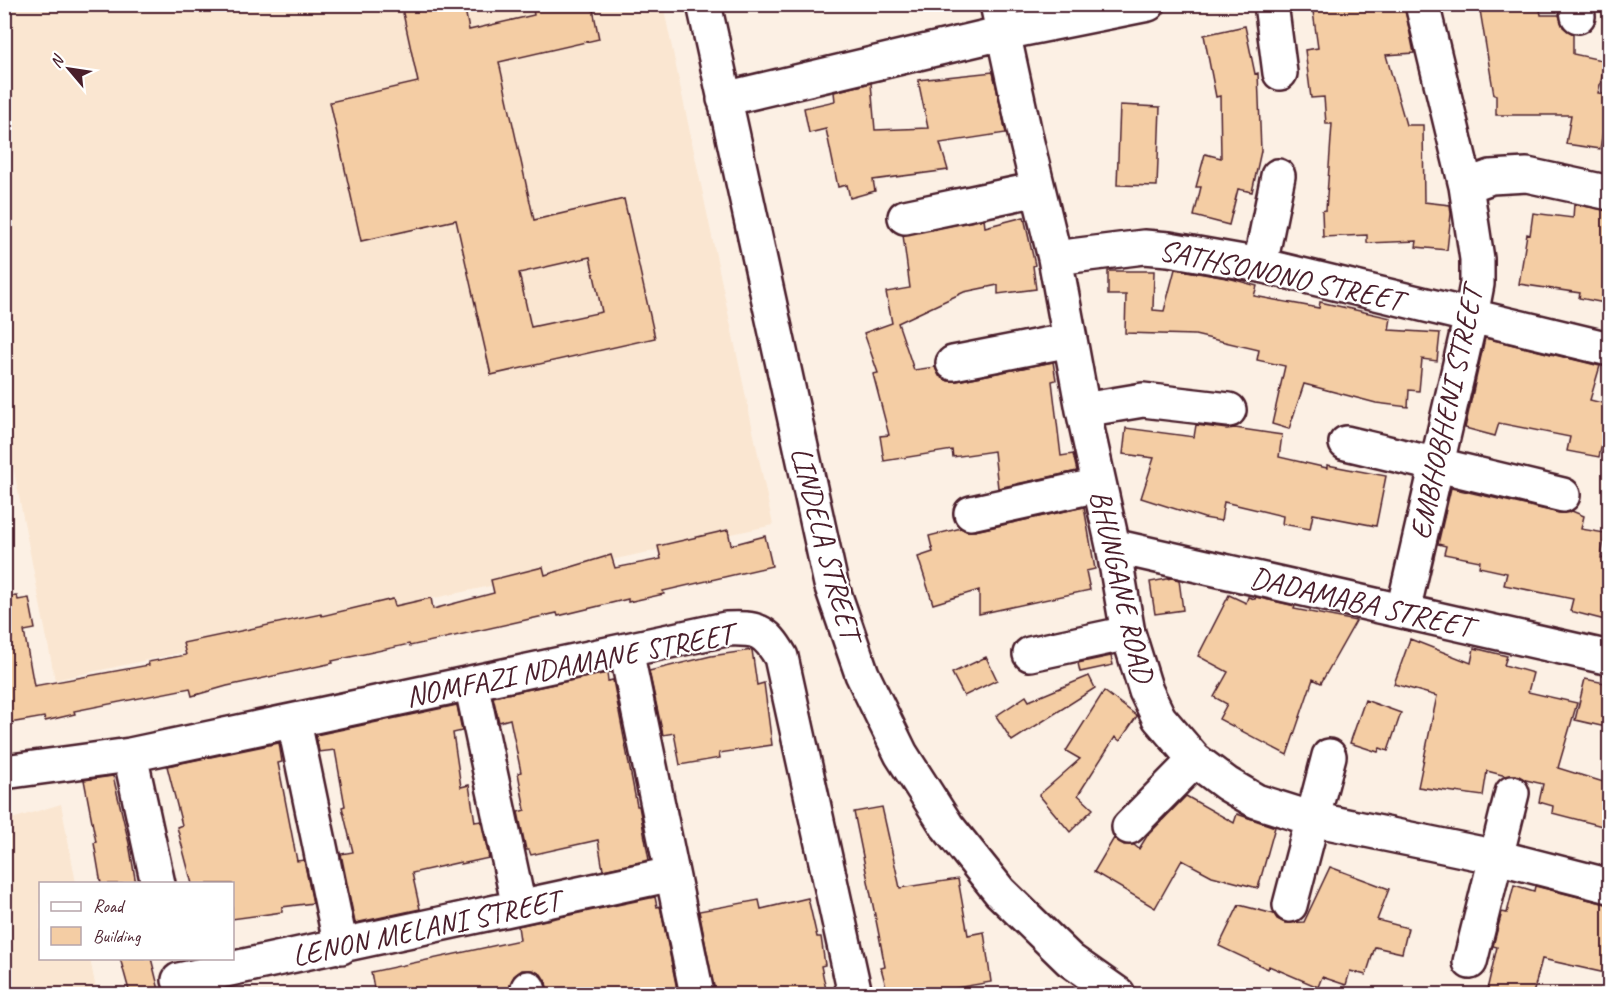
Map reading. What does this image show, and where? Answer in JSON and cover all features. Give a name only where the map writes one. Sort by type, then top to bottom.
[{"type":"street","name":"LINDELA STREET","points":[[704,4],[831,584],[862,674],[901,754],[953,834],[1000,892],[1070,960],[1118,994]]},
{"type":"street","points":[[724,99],[1000,19],[1148,4]]},
{"type":"street","points":[[1271,4],[1280,73]]},
{"type":"street","name":"EMBHOBHENI STREET","points":[[1402,610],[1477,284],[1477,259],[1466,186],[1422,4]]},
{"type":"street","name":"BHUNGANE ROAD","points":[[1000,19],[1055,258],[1083,410],[1113,546],[1128,633],[1146,691],[1158,718],[1196,759],[1227,784],[1256,801],[1313,819],[1497,857],[1610,886]]},
{"type":"street","points":[[1466,186],[1491,177],[1527,175],[1610,193]]},
{"type":"street","points":[[1260,265],[1278,176]]},
{"type":"street","points":[[905,217],[1038,189]]},
{"type":"street","name":"SATHSONONO STREET","points":[[1055,258],[1144,246],[1260,265],[1605,348]]},
{"type":"street","points":[[953,363],[1070,340]]},
{"type":"street","points":[[1083,410],[1143,400],[1229,410]]},
{"type":"street","points":[[1346,443],[1563,495]]},
{"type":"street","points":[[971,513],[1099,485]]},
{"type":"street","name":"DADAMABA STREET","points":[[1113,546],[1610,658]]},
{"type":"street","name":"NOMFAZI NDAMANE STREET","points":[[4,772],[130,755],[726,629],[754,629],[773,643],[781,657],[855,994]]},
{"type":"street","points":[[1030,654],[1128,633]]},
{"type":"street","points":[[626,650],[697,994]]},
{"type":"street","points":[[471,683],[519,907]]},
{"type":"street","points":[[294,722],[341,946]]},
{"type":"street","points":[[130,755],[158,882]]},
{"type":"street","points":[[1290,905],[1329,756]]},
{"type":"street","points":[[1130,827],[1196,759]]},
{"type":"street","points":[[1470,962],[1512,793]]},
{"type":"street","name":"LENON MELANI STREET","points":[[179,978],[341,946],[672,874]]},
{"type":"shaded area","points":[[4,5],[663,5],[773,525],[55,680],[5,425]]},
{"type":"shaded area","points":[[61,804],[76,882],[39,882],[39,960],[90,960],[97,994],[5,994],[5,821]]},
{"type":"building","points":[[401,4],[464,4],[469,30],[534,15],[532,4],[592,4],[599,39],[499,62],[534,220],[624,199],[655,338],[491,375],[456,220],[361,241],[330,102],[418,82]],"holes":[[[590,257],[602,312],[531,327],[519,273]]]},
{"type":"building","points":[[1312,4],[1404,4],[1414,53],[1386,55],[1406,125],[1423,125],[1424,202],[1450,205],[1447,250],[1416,247],[1417,241],[1367,243],[1367,235],[1323,237],[1322,211],[1326,210],[1332,124],[1326,124],[1324,97],[1311,98],[1305,50],[1318,48]]},
{"type":"building","points":[[1479,4],[1539,4],[1541,15],[1559,15],[1563,27],[1573,34],[1573,54],[1606,61],[1598,93],[1609,95],[1600,149],[1566,144],[1571,115],[1496,115],[1496,95],[1494,95]]},
{"type":"building","points":[[1245,26],[1255,74],[1258,73],[1261,151],[1252,192],[1238,189],[1229,225],[1194,216],[1201,187],[1196,187],[1205,154],[1221,158],[1220,96],[1216,97],[1204,35]]},
{"type":"building","points":[[993,72],[1006,133],[940,143],[948,170],[873,180],[875,191],[850,198],[847,185],[838,187],[826,129],[809,133],[804,108],[835,101],[834,92],[871,83],[875,130],[928,128],[918,80]]},
{"type":"building","points":[[1120,105],[1160,107],[1157,186],[1117,185]]},
{"type":"building","points":[[1574,204],[1610,211],[1610,304],[1579,298],[1580,293],[1519,284],[1527,234],[1530,235],[1533,213],[1573,218]]},
{"type":"building","points":[[1024,217],[1035,265],[1033,266],[1036,289],[998,294],[998,285],[964,292],[898,323],[914,370],[935,367],[939,376],[948,381],[1053,362],[1056,380],[1052,381],[1061,456],[1073,454],[1077,471],[998,488],[994,451],[953,457],[952,450],[884,461],[880,436],[889,435],[873,374],[878,373],[864,333],[892,323],[886,292],[910,288],[903,235],[984,219],[985,227]]},
{"type":"building","points":[[1175,269],[1257,286],[1254,296],[1319,308],[1320,302],[1391,318],[1389,330],[1440,333],[1437,361],[1422,359],[1419,391],[1409,390],[1408,407],[1376,403],[1304,384],[1289,429],[1272,424],[1285,366],[1257,360],[1259,350],[1195,335],[1125,333],[1126,295],[1108,295],[1108,271],[1154,271],[1153,310],[1164,311]]},
{"type":"building","points":[[1485,338],[1600,366],[1590,400],[1610,405],[1610,446],[1602,444],[1599,457],[1567,451],[1570,437],[1499,423],[1495,436],[1465,428]]},
{"type":"building","points":[[1196,425],[1282,435],[1279,457],[1327,468],[1327,465],[1386,476],[1376,526],[1313,514],[1310,529],[1282,524],[1283,516],[1224,502],[1221,521],[1204,518],[1141,498],[1154,458],[1123,454],[1126,428],[1194,437]]},
{"type":"building","points":[[1451,488],[1559,513],[1572,511],[1584,516],[1581,529],[1605,533],[1601,558],[1610,560],[1610,599],[1605,620],[1570,611],[1573,599],[1504,585],[1507,573],[1479,567],[1480,561],[1444,554],[1446,546],[1438,544]]},
{"type":"building","points":[[1084,507],[1095,569],[1086,571],[1090,590],[979,614],[979,590],[933,604],[918,557],[933,552],[929,536],[961,528],[966,531],[975,531]]},
{"type":"building","points":[[728,530],[731,545],[765,536],[772,566],[663,591],[664,594],[628,602],[628,599],[558,616],[557,613],[410,646],[409,644],[192,696],[190,688],[74,711],[75,714],[45,721],[44,717],[4,724],[4,597],[17,596],[18,600],[29,598],[35,629],[24,631],[34,686],[149,665],[148,662],[186,655],[183,643],[321,614],[322,616],[393,599],[395,606],[431,598],[433,609],[494,593],[491,580],[543,567],[545,575],[611,555],[615,568],[661,559],[658,546]]},
{"type":"building","points":[[1172,578],[1179,580],[1183,610],[1155,614],[1150,582]]},
{"type":"building","points":[[1229,595],[1246,603],[1248,597],[1255,599],[1256,597],[1295,606],[1294,609],[1356,621],[1321,683],[1313,679],[1287,755],[1219,719],[1227,704],[1214,697],[1228,672],[1198,656]]},
{"type":"building","points":[[1410,639],[1471,663],[1474,648],[1507,656],[1504,665],[1533,673],[1528,692],[1577,703],[1558,768],[1610,784],[1610,828],[1552,813],[1553,806],[1539,802],[1543,784],[1516,775],[1506,776],[1487,771],[1483,796],[1418,787],[1437,696],[1394,684]]},
{"type":"building","points":[[752,650],[757,685],[764,683],[772,745],[719,753],[720,758],[680,765],[674,733],[663,735],[649,671],[711,656]]},
{"type":"building","points":[[1111,656],[1113,665],[1080,672],[1078,663]]},
{"type":"building","points":[[986,657],[997,680],[964,696],[952,673]]},
{"type":"building","points":[[607,673],[608,681],[613,680],[649,860],[603,870],[598,840],[531,855],[529,850],[526,850],[518,812],[525,810],[518,773],[521,772],[510,719],[499,722],[493,697]]},
{"type":"building","points":[[1089,676],[1095,688],[1012,741],[996,716],[1026,696],[1029,701]]},
{"type":"building","points":[[1585,679],[1610,684],[1610,728],[1575,720]]},
{"type":"building","points":[[1104,691],[1137,716],[1120,741],[1115,737],[1078,795],[1093,809],[1070,832],[1039,795],[1080,759],[1066,751]]},
{"type":"building","points":[[1365,700],[1401,713],[1388,751],[1380,748],[1378,752],[1350,743]]},
{"type":"building","points":[[457,705],[462,731],[453,733],[461,787],[469,785],[475,822],[481,821],[489,858],[412,873],[420,909],[355,923],[341,854],[353,852],[342,807],[345,806],[335,750],[319,752],[316,735]]},
{"type":"building","points":[[279,743],[282,762],[278,763],[297,861],[304,860],[313,903],[282,907],[282,912],[234,919],[234,882],[191,882],[177,827],[182,825],[167,766]]},
{"type":"building","points":[[113,776],[136,882],[101,882],[94,843],[96,842],[84,780]]},
{"type":"building","points":[[1186,796],[1234,823],[1237,814],[1275,827],[1258,888],[1212,876],[1182,860],[1155,908],[1094,872],[1114,838],[1124,845],[1134,845],[1139,849],[1147,836]]},
{"type":"building","points":[[882,807],[900,888],[958,879],[968,935],[984,932],[991,982],[956,988],[957,990],[938,994],[888,994],[881,968],[885,967],[854,812]]},
{"type":"building","points":[[1330,867],[1389,889],[1377,920],[1408,928],[1402,953],[1375,947],[1366,975],[1350,971],[1346,985],[1322,977],[1318,987],[1269,966],[1268,969],[1219,946],[1239,905],[1274,914],[1277,919],[1285,923],[1304,922]]},
{"type":"building","points":[[1514,885],[1534,891],[1535,886],[1610,905],[1610,974],[1542,959],[1533,994],[1486,994],[1497,947],[1493,946],[1502,912],[1507,913]]},
{"type":"building","points":[[655,897],[657,907],[660,906],[678,994],[548,994],[546,982],[541,974],[531,970],[522,970],[514,976],[510,985],[510,994],[375,994],[371,972],[520,940],[518,926]]},
{"type":"building","points":[[808,898],[817,937],[821,937],[825,965],[821,966],[827,994],[715,994],[699,911],[759,900],[761,909]]},
{"type":"building","points":[[121,960],[152,960],[160,994],[130,994]]}]
